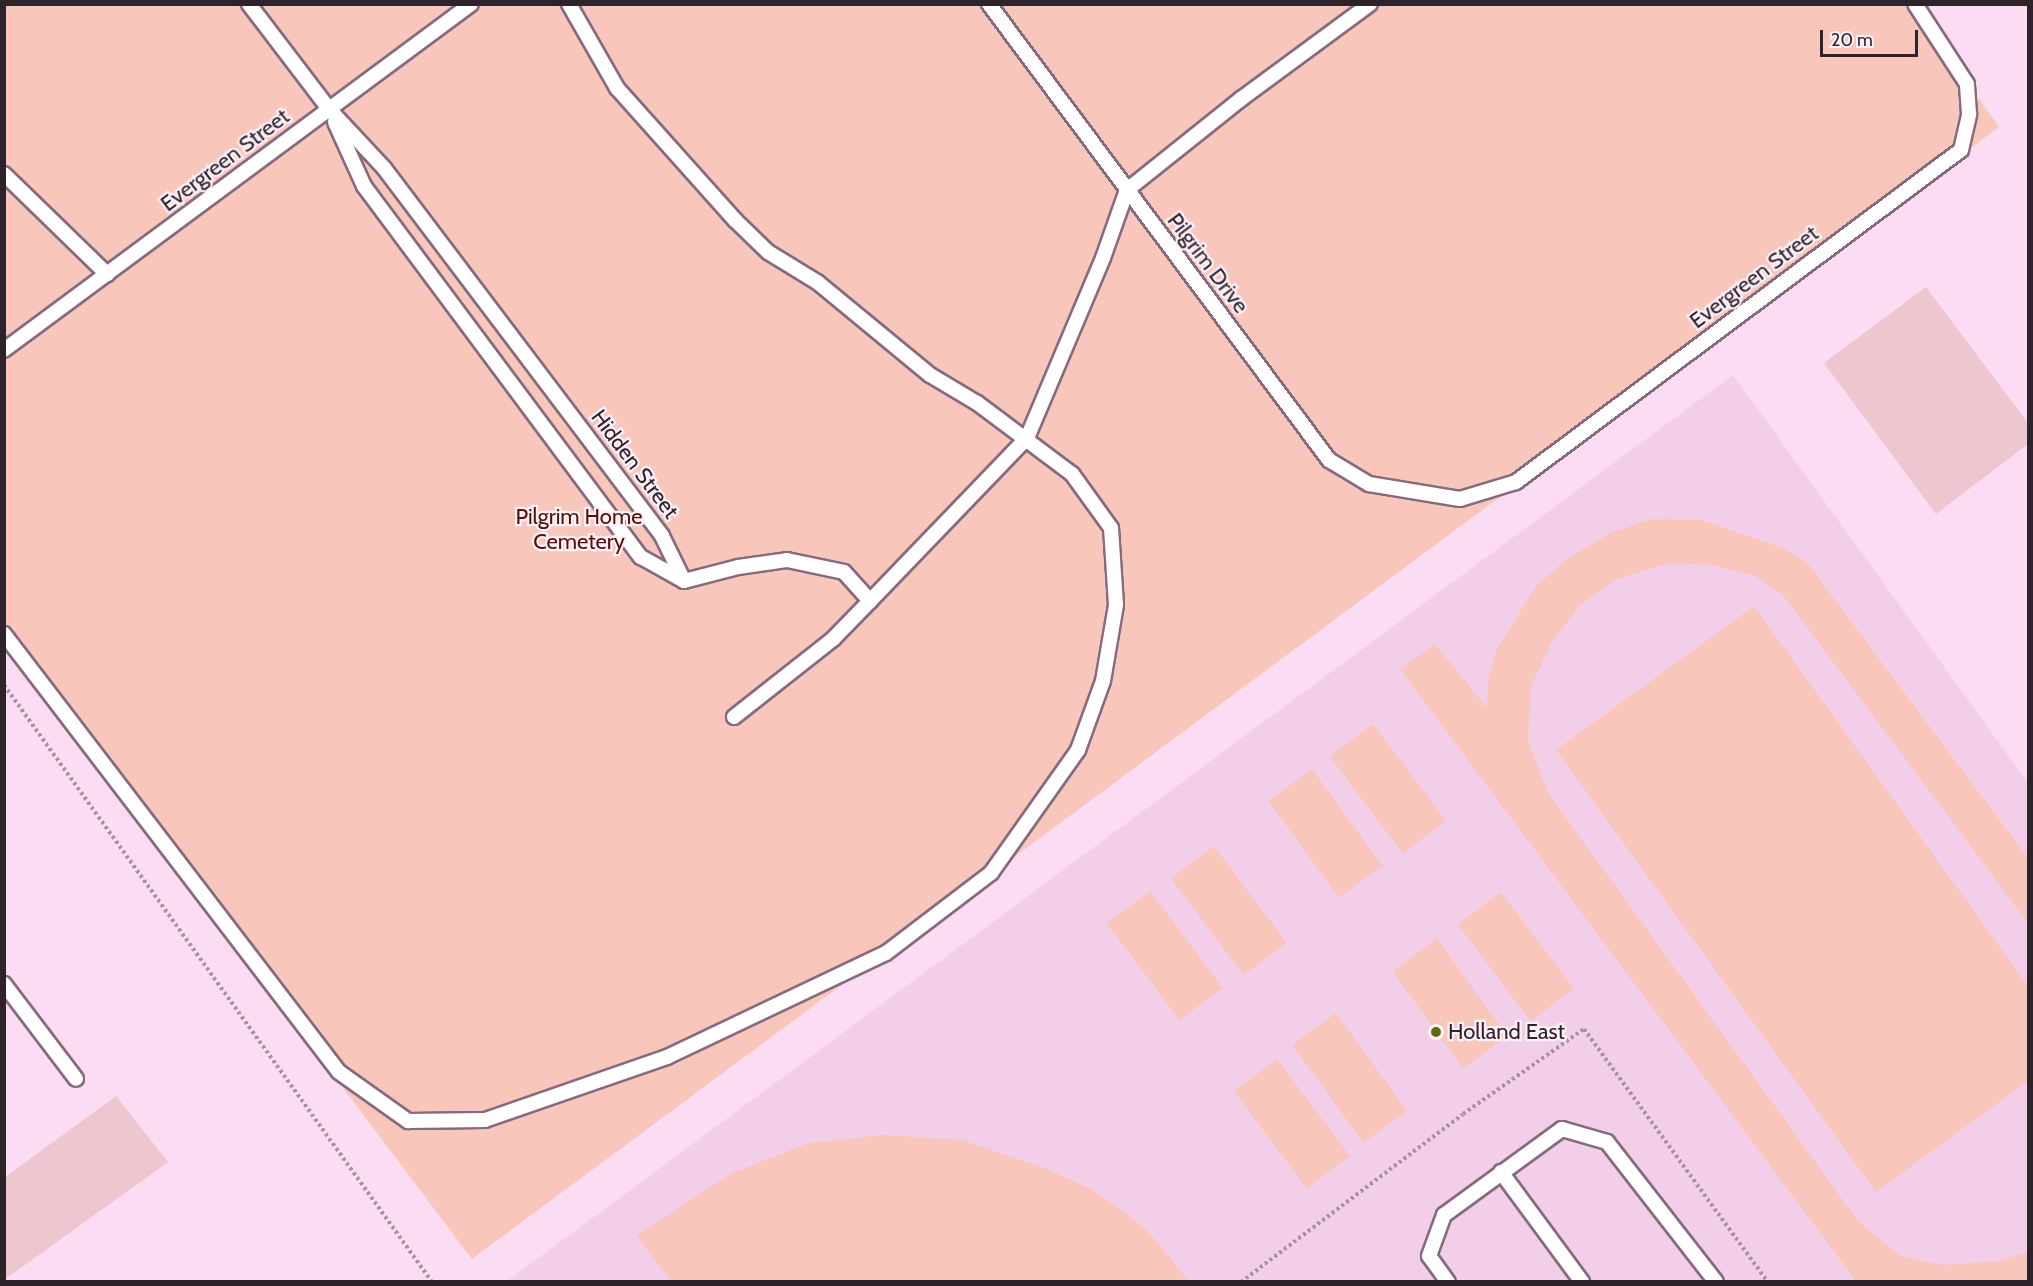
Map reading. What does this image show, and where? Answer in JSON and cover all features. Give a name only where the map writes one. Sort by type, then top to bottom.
[{"type":"lane","name":"Hidden Street","points":[[249,4],[329,109],[384,168],[662,536],[684,581]]},
{"type":"lane","name":"Evergreen Street","points":[[4,350],[471,4]]},
{"type":"lane","points":[[4,634],[339,1072],[408,1121],[485,1120],[667,1057],[844,975],[886,953],[991,873],[1078,750],[1103,681],[1116,605],[1111,528],[1072,474],[1027,438],[930,375],[817,282],[768,252],[743,228],[617,88],[569,4]]},
{"type":"lane","name":"Pilgrim Drive","points":[[989,4],[1329,460],[1369,484],[1428,497]]},
{"type":"lane","points":[[734,717],[833,639],[1027,438],[1103,258],[1127,190],[1241,99],[1370,4]]},
{"type":"lane","name":"Evergreen Street","points":[[1428,497],[1460,499],[1516,482],[1961,150],[1969,114],[1967,84],[1915,4]]},
{"type":"lane","name":"Hidden Street","points":[[329,109],[364,186],[640,558],[684,581]]},
{"type":"lane","points":[[4,174],[107,274]]},
{"type":"lane","points":[[684,581],[738,567],[787,561],[844,572],[870,601]]},
{"type":"lane","points":[[4,984],[76,1079]]},
{"type":"lane","points":[[1448,1281],[1429,1256],[1444,1215],[1562,1129],[1607,1142],[1716,1281]]},
{"type":"lane","points":[[1502,1172],[1582,1281]]},
{"type":"path","points":[[4,685],[432,1281]]},
{"type":"shaded area","name":"Holland East","points":[[1733,375],[2028,783],[2028,1281],[506,1282]]},
{"type":"green space","name":"Pilgrim Home Cemetery","points":[[5,5],[1911,5],[1999,127],[472,1259],[5,639]]},
{"type":"green space","points":[[1651,519],[1701,520],[1783,548],[1808,564],[2028,858],[2028,923],[1782,594],[1755,576],[1712,565],[1671,563],[1616,579],[1579,606],[1551,644],[1531,686],[1528,740],[1548,793],[1858,1221],[1900,1256],[1943,1265],[1999,1261],[2028,1252],[2028,1281],[1856,1281],[1400,669],[1435,644],[1487,708],[1488,680],[1497,649],[1536,586],[1567,559],[1610,533]]},
{"type":"green space","points":[[1754,606],[2028,986],[2028,1081],[1876,1192],[1556,750]]},
{"type":"green space","points":[[1373,724],[1446,821],[1403,853],[1330,756]]},
{"type":"green space","points":[[1312,769],[1383,866],[1339,898],[1268,801]]},
{"type":"green space","points":[[1214,846],[1287,943],[1244,975],[1171,878]]},
{"type":"green space","points":[[1150,891],[1223,988],[1180,1020],[1107,923]]},
{"type":"green space","points":[[1501,892],[1574,989],[1531,1021],[1458,924]]},
{"type":"green space","points":[[1437,939],[1508,1036],[1463,1068],[1393,971]]},
{"type":"green space","points":[[1336,1013],[1407,1111],[1363,1143],[1292,1045]]},
{"type":"green space","points":[[1277,1059],[1350,1156],[1307,1188],[1234,1091]]},
{"type":"green space","points":[[883,1135],[962,1140],[1045,1168],[1093,1190],[1145,1228],[1189,1281],[671,1281],[636,1236],[732,1173],[809,1143]]},
{"type":"building","points":[[1926,287],[2028,423],[2028,444],[1936,514],[1824,363]]},
{"type":"building","points":[[116,1096],[168,1162],[4,1280],[4,1178]]},
{"type":"place","name":"Holland East","points":[[1436,1032]]}]
